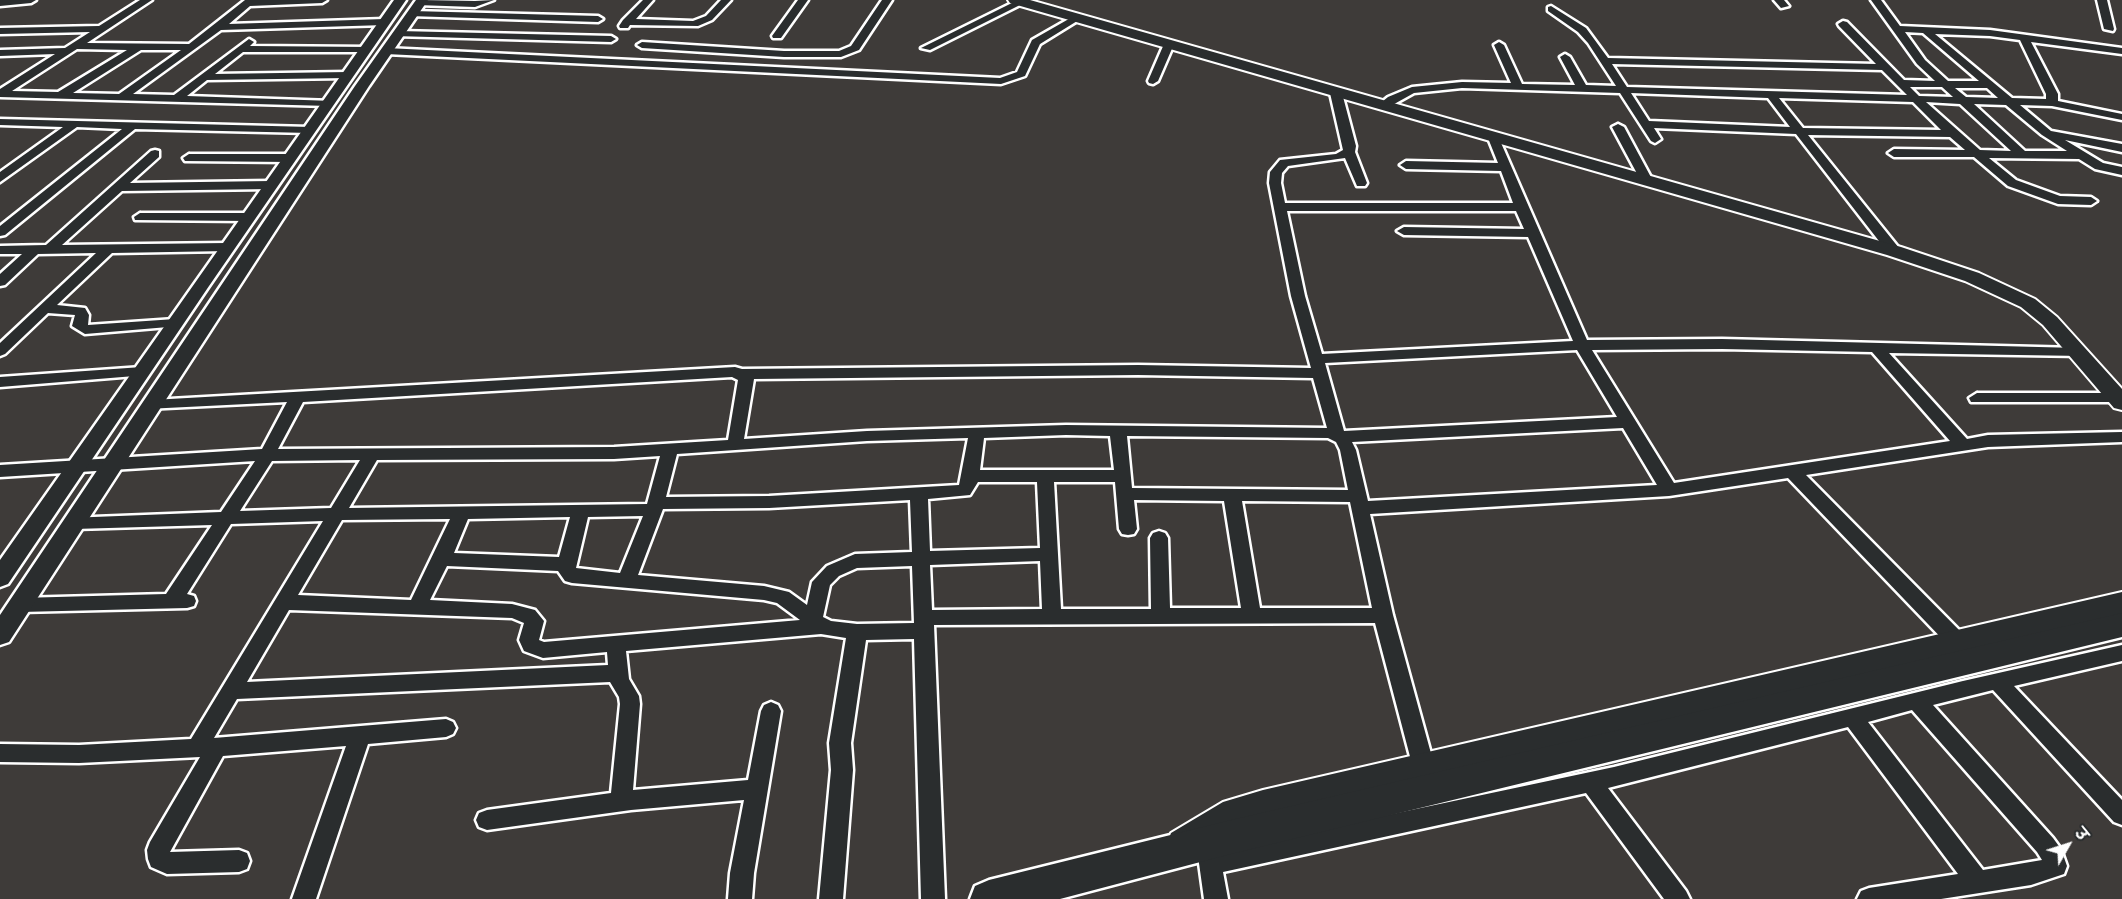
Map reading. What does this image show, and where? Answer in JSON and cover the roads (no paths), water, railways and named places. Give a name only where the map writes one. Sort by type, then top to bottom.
[{"type":"main road","points":[[1018,1],[1894,251],[1972,277],[2028,303],[2050,321],[2120,400]]},
{"type":"main road","points":[[1168,854],[1214,822],[1234,812],[1424,768],[1561,733],[1746,692],[2122,603]]},
{"type":"main road","points":[[989,899],[1168,854],[1215,848],[2122,626]]},
{"type":"street","points":[[0,3],[31,0]]},
{"type":"street","points":[[0,94],[147,0]]},
{"type":"street","points":[[122,98],[219,27],[250,1],[322,0]]},
{"type":"street","points":[[307,16],[322,0]]},
{"type":"street","points":[[0,635],[74,523],[95,465],[141,372],[366,49],[392,28],[413,4],[483,3],[489,0]]},
{"type":"street","points":[[592,60],[648,0]]},
{"type":"street","points":[[627,22],[694,24],[709,18],[726,0]]},
{"type":"street","points":[[777,36],[803,0]]},
{"type":"street","points":[[642,45],[784,54],[841,54],[855,48],[887,0]]},
{"type":"street","points":[[1876,0],[1921,62],[2023,155]]},
{"type":"street","points":[[2102,0],[2109,29]]},
{"type":"street","points":[[926,48],[1018,1]]},
{"type":"street","points":[[413,4],[598,19]]},
{"type":"street","points":[[1551,9],[1587,35],[1626,91],[1655,139]]},
{"type":"street","points":[[219,27],[268,26],[307,16],[392,28],[611,39]]},
{"type":"street","points":[[386,51],[1001,81],[1021,74],[1036,42],[1077,18]]},
{"type":"street","points":[[1842,24],[1953,134],[2019,187],[2058,200],[2091,201]]},
{"type":"street","points":[[176,99],[268,26]]},
{"type":"street","points":[[0,578],[95,465],[152,405],[386,51],[392,28]]},
{"type":"street","points":[[1898,28],[2024,37],[2122,51]]},
{"type":"street","points":[[0,31],[103,29]]},
{"type":"street","points":[[1924,30],[2046,132],[2099,166],[2122,171]]},
{"type":"street","points":[[2024,37],[2052,94],[2052,103]]},
{"type":"street","points":[[1153,81],[1169,44]]},
{"type":"street","points":[[1499,45],[1518,87]]},
{"type":"street","points":[[0,53],[140,46],[192,47]]},
{"type":"street","points":[[60,96],[140,46]]},
{"type":"street","points":[[240,49],[366,49]]},
{"type":"street","points":[[1565,57],[1582,90]]},
{"type":"street","points":[[1605,61],[1884,67]]},
{"type":"street","points":[[204,77],[348,75]]},
{"type":"street","points":[[0,77],[26,77]]},
{"type":"street","points":[[1899,83],[1990,85]]},
{"type":"street","points":[[1383,106],[1400,95],[1427,88],[1462,85],[2052,103],[2122,117]]},
{"type":"street","points":[[1336,93],[1349,152],[1361,183]]},
{"type":"street","points":[[0,94],[329,103]]},
{"type":"street","points":[[1773,96],[1894,251]]},
{"type":"street","points":[[0,122],[310,130]]},
{"type":"street","points":[[1645,124],[1800,131],[1953,134]]},
{"type":"street","points":[[0,178],[73,125]]},
{"type":"street","points":[[0,232],[132,126]]},
{"type":"street","points":[[1618,127],[1647,181]]},
{"type":"street","points":[[2046,132],[2122,148]]},
{"type":"street","points":[[1494,138],[1532,234],[1582,345],[1669,490]]},
{"type":"street","points":[[1349,152],[1340,157],[1293,160],[1279,166],[1275,183],[1298,296],[1338,436],[1348,450],[1383,615],[1424,768]]},
{"type":"street","points":[[1894,153],[2081,155]]},
{"type":"street","points":[[50,249],[155,154]]},
{"type":"street","points":[[189,158],[290,158]]},
{"type":"street","points":[[1406,165],[1506,167]]},
{"type":"street","points":[[118,187],[271,185]]},
{"type":"street","points":[[1280,207],[1521,207]]},
{"type":"street","points":[[140,217],[249,217]]},
{"type":"street","points":[[1404,231],[1532,234]]},
{"type":"street","points":[[0,250],[227,246]]},
{"type":"street","points":[[0,351],[110,248]]},
{"type":"street","points":[[0,282],[35,249]]},
{"type":"street","points":[[45,309],[80,311],[82,315],[79,326],[85,330],[175,323]]},
{"type":"street","points":[[152,405],[712,373],[1138,370],[1317,366],[1582,345],[1722,344],[2078,353]]},
{"type":"street","points":[[1877,349],[1963,445]]},
{"type":"street","points":[[0,382],[141,372]]},
{"type":"street","points":[[735,445],[746,378],[742,374]]},
{"type":"street","points":[[20,605],[179,601],[226,517],[267,455],[298,397]]},
{"type":"street","points":[[1977,398],[2120,400]]},
{"type":"street","points":[[0,471],[267,455],[614,453],[867,436],[977,432],[1118,430],[1322,432],[1338,436],[1628,422]]},
{"type":"street","points":[[1118,430],[1128,529]]},
{"type":"street","points":[[74,523],[336,514],[581,511],[964,491],[969,486],[977,432]]},
{"type":"street","points":[[1123,494],[1232,495],[1358,502],[1669,490],[1963,445],[2022,440],[2122,437]]},
{"type":"street","points":[[626,580],[655,507],[670,449]]},
{"type":"street","points":[[239,861],[167,863],[159,858],[158,850],[207,748],[231,691],[372,454]]},
{"type":"street","points":[[1794,472],[1957,641]]},
{"type":"street","points":[[971,476],[1121,476]]},
{"type":"street","points":[[1045,477],[1052,616]]},
{"type":"street","points":[[922,494],[919,500],[933,899]]},
{"type":"street","points":[[1232,495],[1252,615]]},
{"type":"street","points":[[581,511],[566,564],[567,571],[572,576],[711,587],[782,597],[818,623]]},
{"type":"street","points":[[417,607],[462,512]]},
{"type":"street","points":[[1159,538],[1161,615]]},
{"type":"street","points":[[818,623],[821,582],[833,571],[855,561],[1048,554]]},
{"type":"street","points":[[442,558],[566,564]]},
{"type":"street","points":[[284,602],[512,611],[528,615],[534,621],[529,640],[531,645],[543,650],[818,623],[857,632],[923,627]]},
{"type":"street","points":[[923,627],[925,620],[934,617],[1383,615]]},
{"type":"street","points":[[831,899],[842,770],[840,743],[857,632]]},
{"type":"street","points":[[616,644],[617,673],[630,704],[621,802]]},
{"type":"street","points":[[1216,899],[1215,848],[1591,782],[2122,652]]},
{"type":"street","points":[[231,691],[527,679],[617,673]]},
{"type":"street","points":[[1996,681],[2122,815]]},
{"type":"street","points":[[1869,899],[2031,874],[2056,866],[2053,856],[2045,845],[1916,701]]},
{"type":"street","points":[[740,899],[742,873],[771,711]]},
{"type":"street","points":[[1853,718],[1977,881]]},
{"type":"street","points":[[0,753],[79,754],[207,748],[446,729]]},
{"type":"street","points":[[304,899],[360,736]]},
{"type":"street","points":[[1591,782],[1678,899]]},
{"type":"street","points":[[487,820],[621,802],[757,789]]}]
